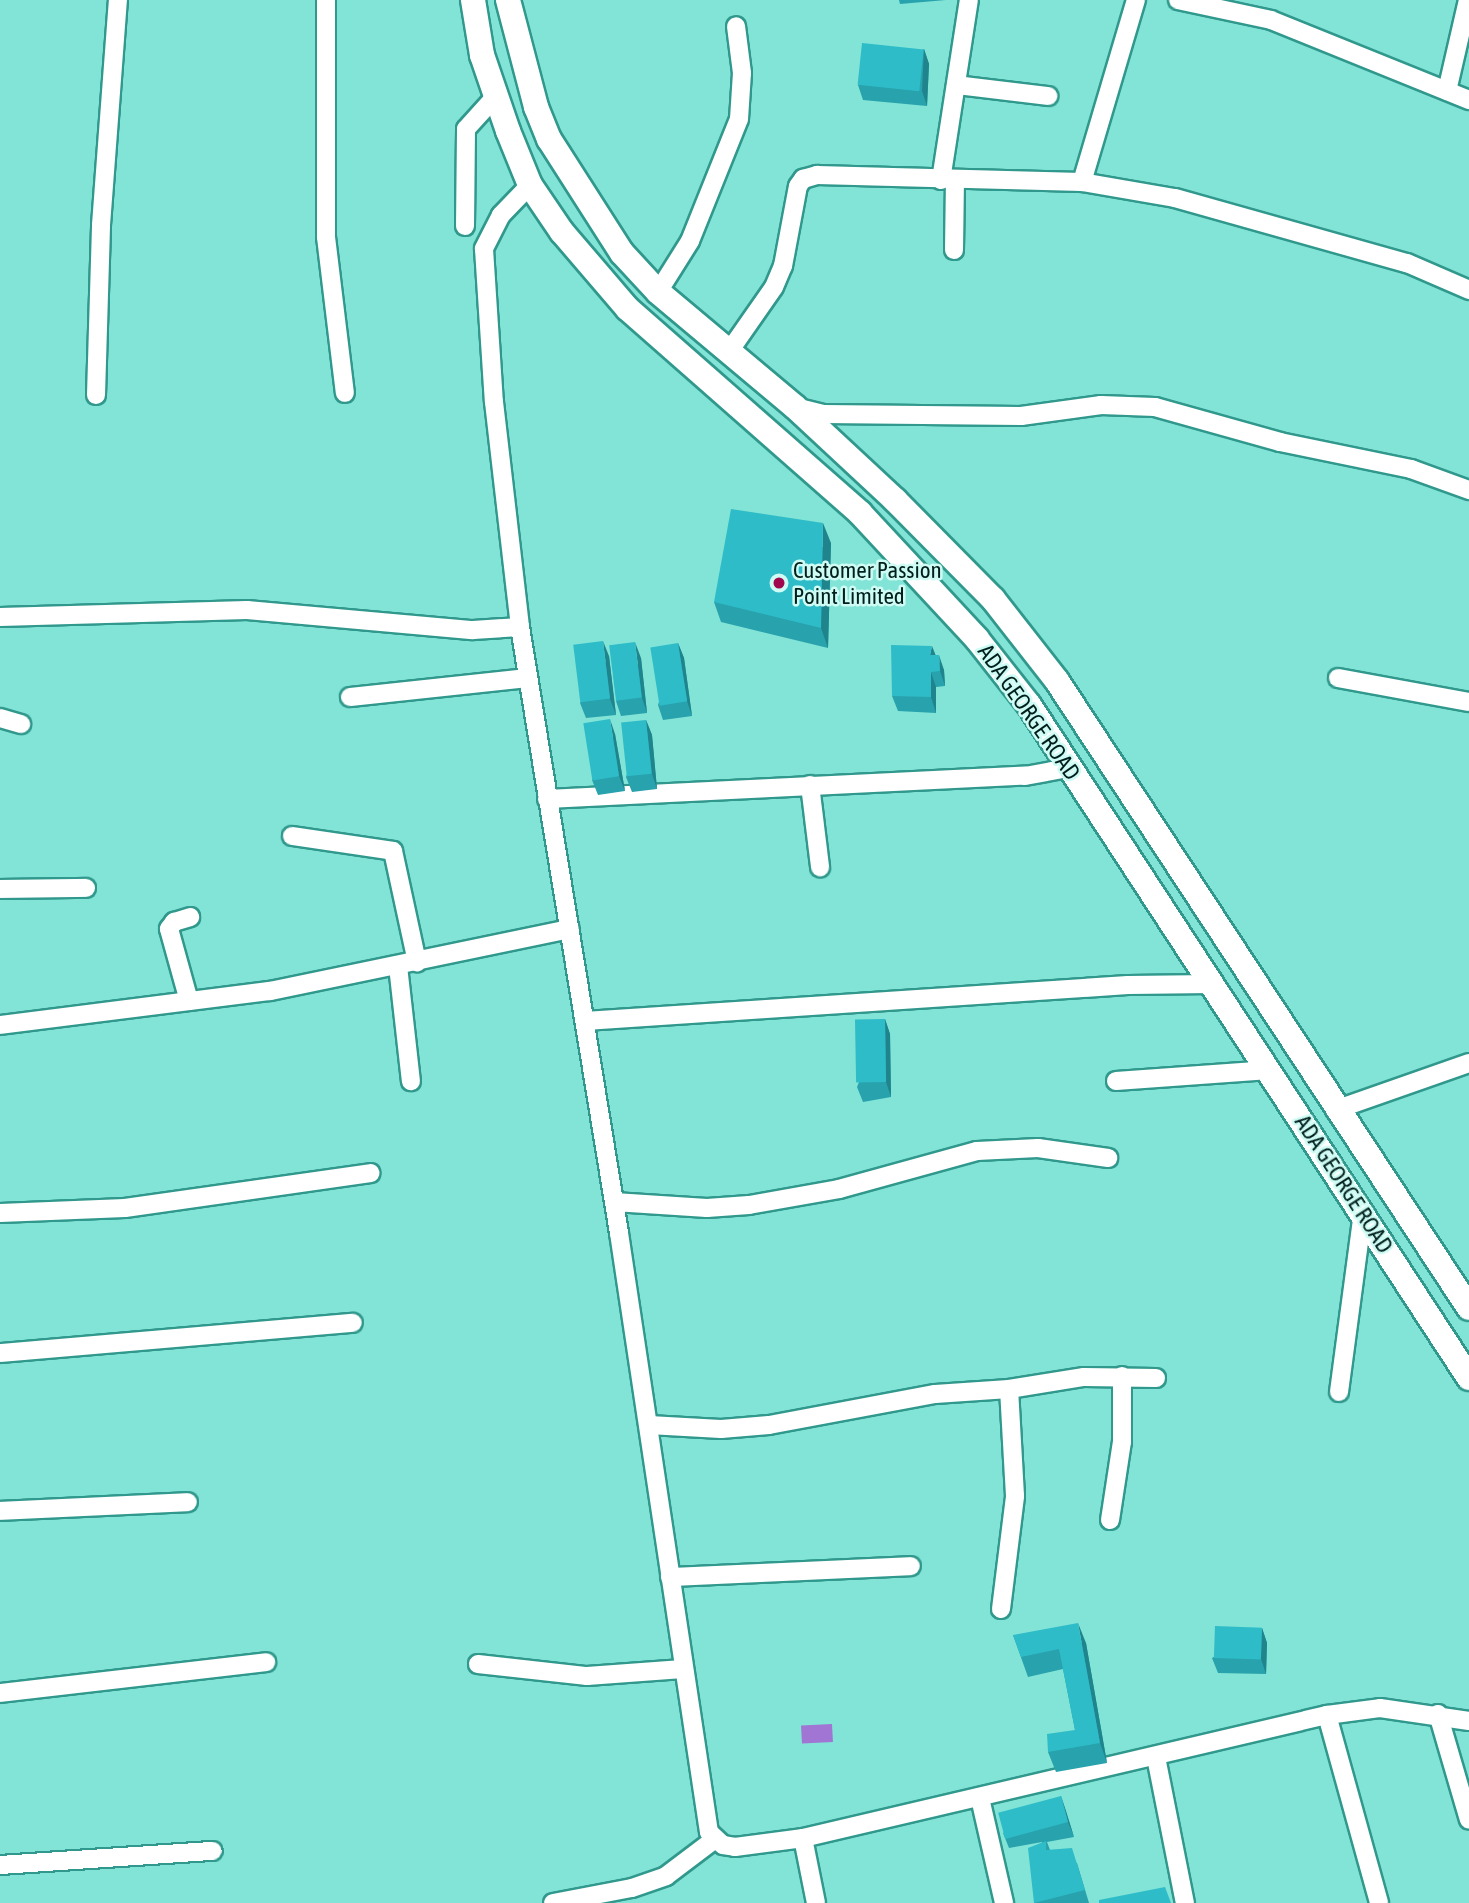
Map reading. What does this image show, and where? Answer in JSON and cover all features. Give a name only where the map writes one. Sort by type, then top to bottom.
[{"type":"main road","name":"ADA GEORGE ROAD","points":[[473,0],[482,55],[495,97],[530,185],[628,309],[860,513],[917,570],[1029,705],[1469,1378]]},
{"type":"main road","name":"ADA GEORGE ROAD","points":[[508,0],[536,107],[558,157],[622,253],[658,292],[795,407],[954,557],[1057,681],[1335,1110],[1469,1308]]},
{"type":"street","points":[[96,395],[101,225],[118,0]]},
{"type":"street","points":[[326,0],[326,236],[345,393]]},
{"type":"street","points":[[954,250],[948,180],[956,85],[970,0]]},
{"type":"street","points":[[1082,182],[1136,0]]},
{"type":"street","points":[[1178,0],[1271,20],[1469,100]]},
{"type":"street","points":[[1447,91],[1468,0]]},
{"type":"street","points":[[658,292],[690,242],[739,119],[742,73],[736,26]]},
{"type":"street","points":[[956,85],[1048,96]]},
{"type":"street","points":[[465,226],[466,129],[495,97]]},
{"type":"street","points":[[727,352],[774,287],[783,266],[792,204],[803,179],[817,175],[1082,182],[1175,198],[1407,263],[1469,290]]},
{"type":"street","points":[[530,185],[491,231],[484,269],[520,627],[649,1425],[706,1823],[715,1839],[735,1847],[803,1838],[1156,1757],[1327,1714],[1380,1708],[1438,1714],[1469,1721]]},
{"type":"street","points":[[795,407],[823,414],[924,416],[1021,416],[1101,405],[1155,407],[1280,442],[1411,469],[1469,489]]},
{"type":"street","points":[[0,617],[247,610],[473,630],[520,627]]},
{"type":"street","points":[[350,697],[528,678]]},
{"type":"street","points":[[1338,678],[1469,702]]},
{"type":"street","points":[[0,718],[21,724]]},
{"type":"street","points":[[547,799],[1025,776],[1068,768]]},
{"type":"street","points":[[810,785],[820,867]]},
{"type":"street","points":[[292,836],[393,851],[417,962]]},
{"type":"street","points":[[0,889],[86,888]]},
{"type":"street","points":[[189,1001],[169,929],[174,922],[190,917]]},
{"type":"street","points":[[0,1026],[270,991],[570,929]]},
{"type":"street","points":[[398,965],[411,1081]]},
{"type":"street","points":[[585,1021],[1128,985],[1212,984]]},
{"type":"street","points":[[1335,1110],[1469,1063]]},
{"type":"street","points":[[1116,1081],[1270,1070]]},
{"type":"street","points":[[614,1202],[707,1208],[749,1205],[839,1189],[977,1151],[1038,1148],[1108,1158]]},
{"type":"street","points":[[0,1213],[125,1208],[371,1173]]},
{"type":"street","points":[[1339,1392],[1363,1213]]},
{"type":"street","points":[[0,1353],[353,1323]]},
{"type":"street","points":[[649,1425],[721,1429],[769,1426],[935,1394],[1009,1390],[1122,1376],[1156,1378]]},
{"type":"street","points":[[1110,1520],[1122,1442],[1122,1376]]},
{"type":"street","points":[[1001,1609],[1015,1496],[1009,1390]]},
{"type":"street","points":[[0,1511],[188,1502]]},
{"type":"street","points":[[670,1577],[911,1566]]},
{"type":"street","points":[[0,1693],[266,1662]]},
{"type":"street","points":[[478,1664],[587,1676],[683,1669]]},
{"type":"street","points":[[1327,1714],[1379,1903]]},
{"type":"street","points":[[1438,1714],[1469,1820]]},
{"type":"street","points":[[1156,1757],[1185,1903]]},
{"type":"street","points":[[980,1798],[1004,1903]]},
{"type":"street","points":[[803,1838],[816,1903]]},
{"type":"street","points":[[553,1903],[632,1888],[666,1876],[715,1839]]},
{"type":"street","points":[[0,1865],[213,1851]]},
{"type":"shaded area","points":[[832,1724],[833,1742],[802,1744],[801,1726]]},
{"type":"building","points":[[862,43],[924,49],[919,91],[858,85]]},
{"type":"building","name":"Customer Passion Point Limited","points":[[731,509],[823,523],[821,628],[714,602]]},
{"type":"building","points":[[603,641],[610,699],[580,702],[573,645]]},
{"type":"building","points":[[635,642],[642,698],[616,701],[609,645]]},
{"type":"building","points":[[678,643],[687,701],[660,706],[650,647]]},
{"type":"building","points":[[891,645],[932,646],[930,655],[939,655],[940,671],[931,672],[931,697],[892,696]]},
{"type":"building","points":[[610,719],[619,776],[592,781],[583,723]]},
{"type":"building","points":[[646,720],[652,774],[627,776],[621,723]]},
{"type":"building","points":[[885,1019],[886,1082],[856,1083],[855,1020]]},
{"type":"building","points":[[1078,1623],[1100,1743],[1048,1752],[1047,1734],[1075,1730],[1059,1649],[1021,1657],[1013,1635]]},
{"type":"building","points":[[1215,1626],[1262,1628],[1261,1660],[1214,1658]]},
{"type":"building","points":[[1061,1796],[1068,1822],[1005,1839],[998,1813]]},
{"type":"building","points":[[1046,1841],[1046,1850],[1072,1848],[1085,1890],[1034,1903],[1028,1848]]},
{"type":"building","points":[[1165,1887],[1171,1903],[1099,1903],[1099,1900]]},
{"type":"place","name":"Customer Passion Point Limited","points":[[779,583]]}]
